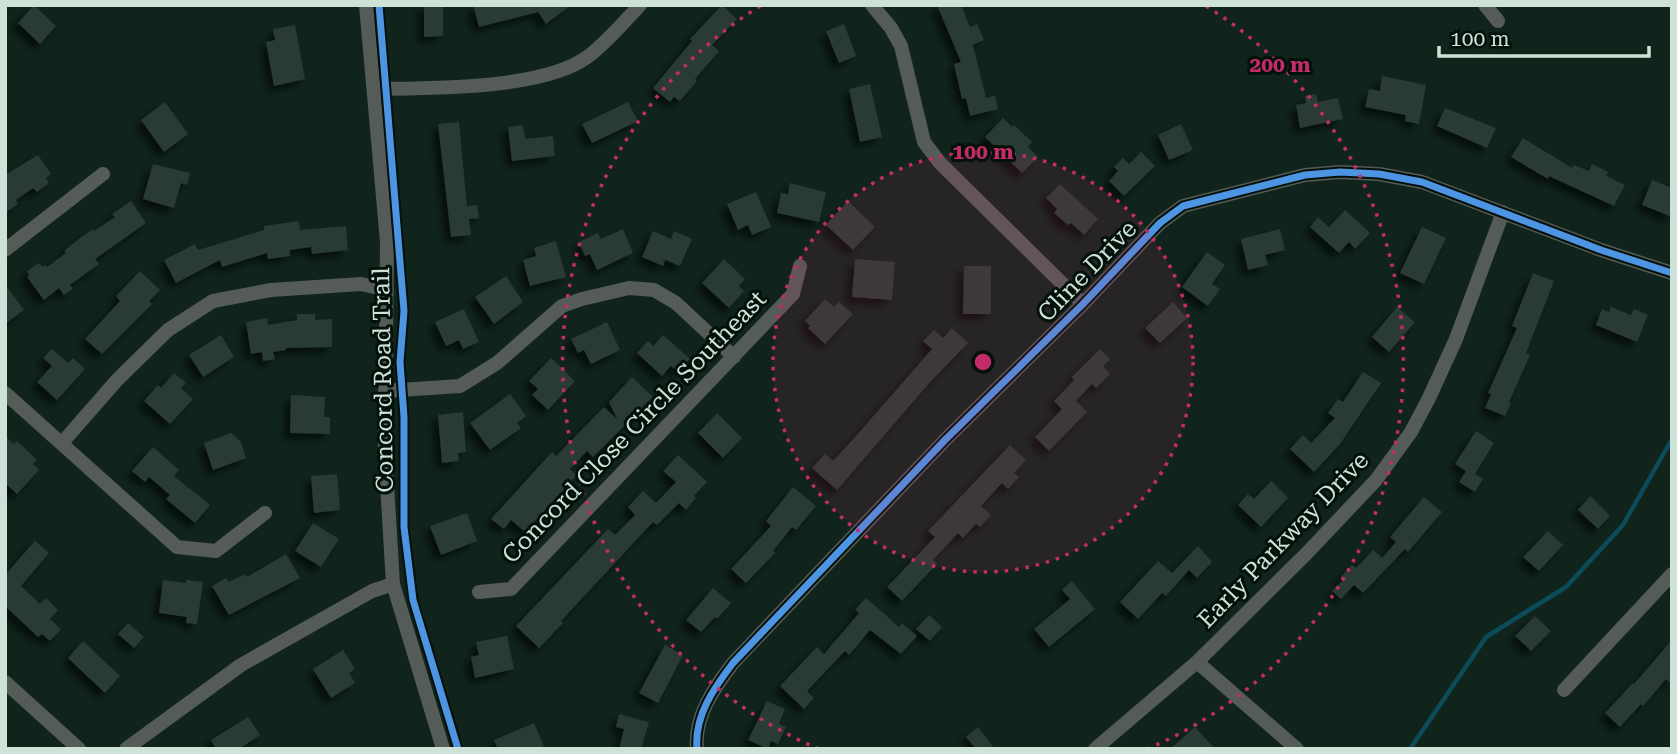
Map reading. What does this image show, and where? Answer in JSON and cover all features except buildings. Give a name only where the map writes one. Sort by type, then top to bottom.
[{"type":"street","points":[[366,5],[384,200],[387,290],[386,462],[393,584],[443,749]]},
{"type":"street","points":[[374,89],[531,80],[559,71],[589,56],[640,5]]},
{"type":"street","points":[[872,5],[901,46],[925,142],[940,163],[1083,304]]},
{"type":"street","points":[[1485,5],[1498,21]]},
{"type":"street","name":"Cline Drive","points":[[697,749],[696,739],[710,693],[733,663],[946,439],[1083,304],[1160,223],[1183,206],[1305,175],[1340,172],[1378,174],[1422,182],[1601,250],[1672,273]]},
{"type":"street","points":[[5,250],[103,174]]},
{"type":"street","name":"Early Parkway Drive","points":[[1096,749],[1196,662],[1307,553],[1376,480],[1411,432],[1429,398],[1456,339],[1503,212]]},
{"type":"street","name":"Concord Close Circle Southeast","points":[[479,592],[511,589],[793,294],[800,267]]},
{"type":"street","points":[[62,443],[117,380],[168,330],[213,301],[271,290],[361,284],[387,290]]},
{"type":"street","points":[[385,391],[460,386],[497,363],[562,306],[629,288],[654,290],[676,303],[734,357]]},
{"type":"street","points":[[5,393],[177,547],[216,551],[265,513]]},
{"type":"street","points":[[1564,690],[1672,574]]},
{"type":"street","points":[[126,749],[241,665],[372,591],[393,584]]},
{"type":"street","points":[[1196,662],[1297,749]]},
{"type":"street","points":[[5,682],[79,749]]},
{"type":"waterway","points":[[1410,749],[1486,637],[1566,587],[1623,525],[1672,439]]},
{"type":"cycle path","name":"Concord Road Trail","points":[[379,5],[404,311],[400,362],[404,417],[404,527],[413,600],[458,749]]},
{"type":"cycle path","points":[[697,749],[702,714],[712,692],[733,663],[946,439],[1083,304],[1160,223],[1183,206],[1305,175],[1340,172],[1379,174],[1422,182],[1601,250],[1672,273]]}]
